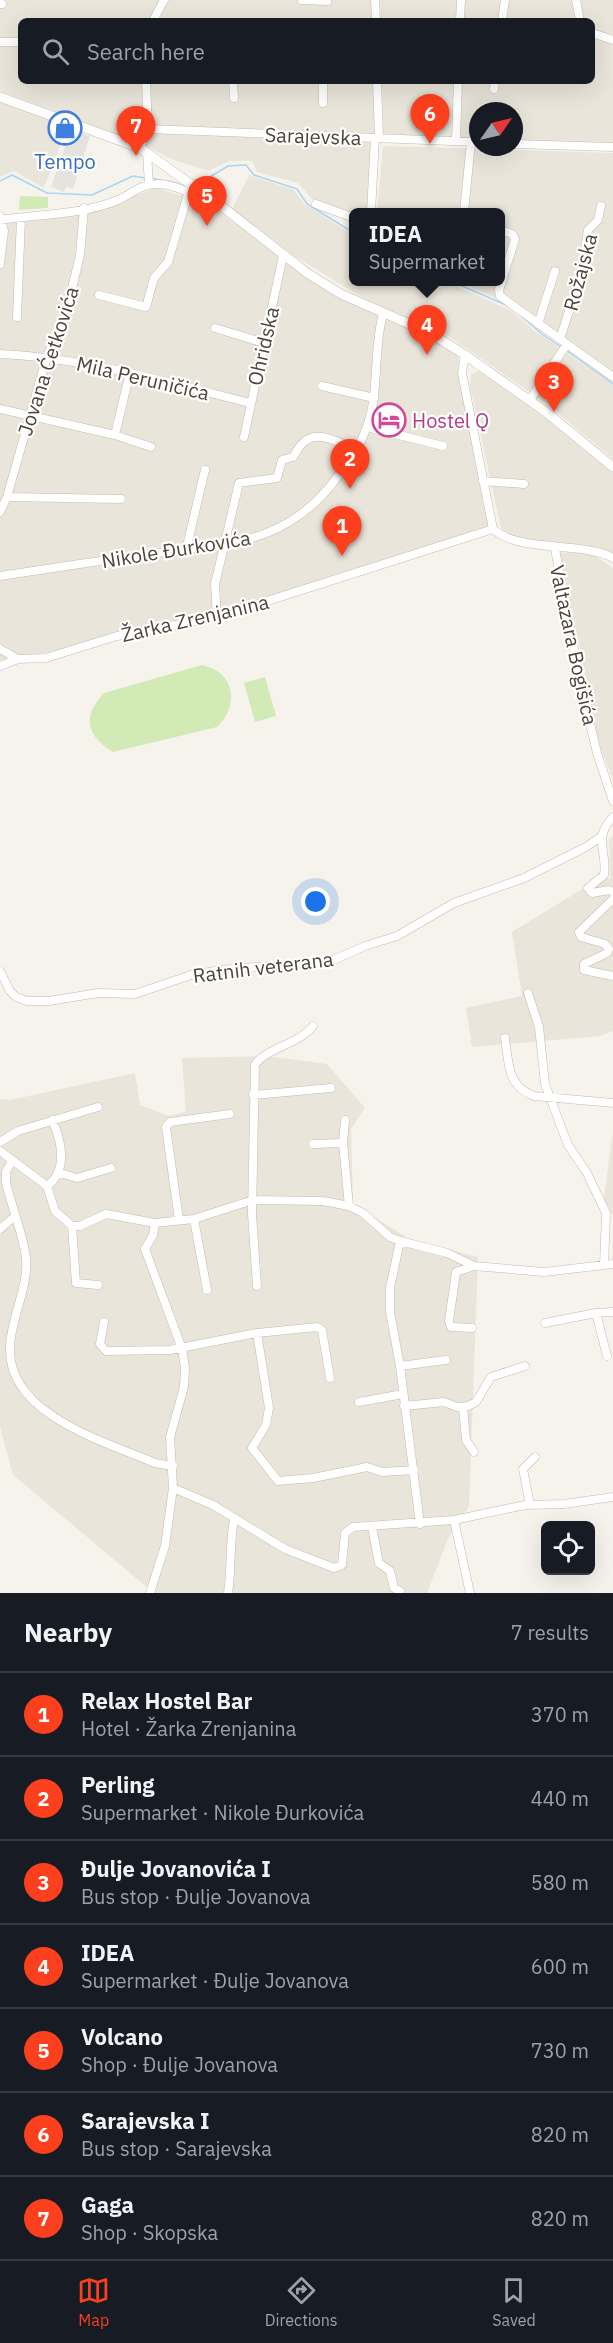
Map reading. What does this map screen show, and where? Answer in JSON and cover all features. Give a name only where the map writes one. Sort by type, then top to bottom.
[{"type":"street","points":[[155,18],[164,0]]},
{"type":"street","points":[[302,0],[327,1]]},
{"type":"street","points":[[375,0],[376,18]]},
{"type":"street","points":[[460,0],[460,18]]},
{"type":"street","points":[[502,18],[505,0]]},
{"type":"street","points":[[576,0],[579,18]]},
{"type":"street","points":[[595,34],[613,40]]},
{"type":"street","points":[[0,42],[18,42]]},
{"type":"street","points":[[146,84],[148,129],[144,150],[148,182]]},
{"type":"street","points":[[234,84],[234,98]]},
{"type":"street","points":[[323,84],[323,103]]},
{"type":"street","points":[[371,208],[377,138],[377,84]]},
{"type":"street","points":[[456,141],[458,84]]},
{"type":"street","points":[[0,97],[144,150],[283,256],[330,288],[383,314],[432,334],[530,400],[613,467]]},
{"type":"street","name":"Sarajevska","points":[[148,129],[469,142]]},
{"type":"street","points":[[523,144],[613,147]]},
{"type":"street","points":[[465,208],[473,156]]},
{"type":"street","points":[[0,264],[4,231],[1,219],[84,208],[118,200],[148,182],[162,184],[188,194],[204,194]]},
{"type":"street","points":[[99,295],[146,307],[154,278],[168,262],[188,194]]},
{"type":"street","points":[[316,204],[349,216]]},
{"type":"street","name":"Rožajska","points":[[530,400],[564,345],[581,274],[588,230],[598,220],[601,206]]},
{"type":"street","name":"Jovana Ćetkovića","points":[[0,512],[7,496],[46,356],[67,308],[80,255],[84,208]]},
{"type":"street","points":[[17,317],[21,218]]},
{"type":"street","points":[[505,231],[512,234],[515,239],[505,273]]},
{"type":"street","name":"Ohridska","points":[[244,437],[283,256]]},
{"type":"street","points":[[538,324],[555,271]]},
{"type":"street","points":[[501,286],[499,294],[564,345],[613,377]]},
{"type":"street","name":"Nikole Đurkovića","points":[[0,576],[223,546],[272,532],[305,512],[324,495],[356,450],[367,427],[374,398],[383,314]]},
{"type":"street","points":[[215,328],[264,343]]},
{"type":"street","name":"Mila Peruničića","points":[[0,354],[46,356],[130,372],[250,403]]},
{"type":"street","points":[[465,355],[462,373],[493,529]]},
{"type":"street","points":[[116,435],[130,372]]},
{"type":"street","points":[[322,386],[374,398]]},
{"type":"street","points":[[0,409],[116,435],[151,447]]},
{"type":"street","points":[[367,427],[443,446]]},
{"type":"street","points":[[217,617],[214,590],[239,483],[277,478],[282,460],[293,457],[310,438],[328,438],[356,450]]},
{"type":"street","points":[[186,550],[205,470]]},
{"type":"street","points":[[483,481],[524,484]]},
{"type":"street","points":[[7,496],[121,499]]},
{"type":"street","name":"Valtazara Bogišića","points":[[493,529],[502,535],[555,549],[581,686],[597,753],[613,801]]},
{"type":"street","name":"Žarka Zrenjanina","points":[[18,659],[46,658],[117,636],[217,617],[493,529]]},
{"type":"street","points":[[555,549],[594,550],[613,558]]},
{"type":"street","points":[[0,649],[18,659]]},
{"type":"street","points":[[0,666],[18,659]]},
{"type":"street","name":"Ratnih veterana","points":[[0,971],[10,991],[16,997],[30,1001],[50,1001],[98,993],[135,994],[191,975],[221,970],[331,962],[365,946],[397,936],[453,903],[524,878],[586,847],[602,836],[605,827],[613,817]]},
{"type":"street","points":[[602,836],[600,846],[604,872],[602,877],[590,884],[588,890],[592,894],[609,890],[613,892]]},
{"type":"street","points":[[613,899],[579,932],[583,937],[606,944],[609,949],[607,953],[584,964],[584,970],[613,976]]},
{"type":"street","points":[[528,993],[539,1027],[545,1084],[568,1145],[604,1206],[604,1265]]},
{"type":"street","points":[[257,1286],[252,1200],[255,1065],[258,1061],[296,1042],[314,1026]]},
{"type":"street","points":[[505,1038],[516,1087],[534,1096],[613,1103]]},
{"type":"street","points":[[253,1095],[331,1088]]},
{"type":"street","points":[[0,1142],[18,1131],[98,1107]]},
{"type":"street","points":[[179,1220],[166,1127],[170,1122],[230,1114]]},
{"type":"street","points":[[47,1186],[60,1173],[61,1150],[52,1120]]},
{"type":"street","points":[[345,1120],[343,1143],[349,1206]]},
{"type":"street","points":[[313,1144],[343,1143]]},
{"type":"street","points":[[0,1151],[47,1186],[55,1211],[72,1226],[80,1226],[106,1214],[155,1223],[194,1220],[252,1200],[308,1200],[349,1206],[363,1213],[390,1237],[447,1253],[474,1266],[544,1272],[613,1264]]},
{"type":"street","points":[[12,1161],[5,1177],[26,1266],[10,1348],[17,1376],[25,1393],[60,1422],[155,1463],[173,1466]]},
{"type":"street","points":[[60,1173],[77,1178],[111,1168]]},
{"type":"street","points":[[0,1229],[14,1217]]},
{"type":"street","points":[[194,1220],[207,1290]]},
{"type":"street","points":[[150,1593],[165,1546],[173,1488],[170,1437],[184,1387],[182,1349],[145,1249],[153,1235],[155,1223]]},
{"type":"street","points":[[72,1226],[76,1283],[98,1285]]},
{"type":"street","points":[[400,1241],[390,1288],[390,1312],[400,1366],[420,1524]]},
{"type":"street","points":[[472,1328],[451,1327],[449,1321],[456,1272],[474,1266]]},
{"type":"street","points":[[545,1323],[613,1312]]},
{"type":"street","points":[[596,1313],[607,1356]]},
{"type":"street","points":[[104,1322],[100,1344],[106,1351],[182,1349],[257,1333],[320,1328],[330,1378]]},
{"type":"street","points":[[257,1333],[269,1408],[266,1425],[252,1448],[278,1481],[313,1478],[367,1467],[382,1472],[414,1470]]},
{"type":"street","points":[[400,1366],[446,1360]]},
{"type":"street","points":[[404,1406],[444,1402],[463,1407],[476,1402],[491,1377],[525,1366]]},
{"type":"street","points":[[359,1402],[403,1394]]},
{"type":"street","points":[[463,1407],[466,1440],[474,1452]]},
{"type":"street","points":[[530,1505],[523,1468],[535,1457]]},
{"type":"street","points":[[173,1488],[213,1504],[234,1520],[285,1549],[334,1568],[339,1568],[344,1563],[347,1530],[454,1521],[530,1505],[564,1504],[613,1497]]},
{"type":"street","points":[[228,1593],[231,1572],[229,1553],[234,1520]]},
{"type":"street","points":[[454,1521],[471,1593]]},
{"type":"street","points":[[372,1527],[379,1563],[390,1571],[394,1588],[400,1592]]},
{"type":"shaded area","points":[[0,0],[374,0],[375,18],[18,18],[18,84],[375,84],[376,145],[371,208],[349,208],[349,217],[325,213],[298,183],[257,172],[252,161],[230,161],[208,171],[174,160],[135,141],[0,91]]},
{"type":"shaded area","points":[[380,0],[613,0],[613,144],[523,141],[523,102],[469,102],[469,139],[383,136],[382,84],[595,84],[595,18],[381,18]]},
{"type":"shaded area","points":[[0,101],[68,126],[44,188],[14,171],[0,177]]},
{"type":"shaded area","points":[[71,130],[90,136],[73,189],[66,187],[64,192],[51,187]]},
{"type":"shaded area","points":[[383,146],[469,149],[469,156],[523,156],[523,150],[613,153],[613,373],[507,304],[469,286],[505,286],[505,208],[377,208]]},
{"type":"shaded area","points":[[249,175],[294,190],[304,204],[349,232],[349,286],[456,286],[512,311],[535,331],[613,385],[613,459],[548,405],[450,337],[363,298],[294,256],[232,209]]},
{"type":"shaded area","points":[[157,188],[208,204],[304,275],[458,354],[459,372],[493,531],[228,612],[74,648],[0,660],[0,224],[91,211]]},
{"type":"shaded area","points":[[481,370],[531,405],[613,471],[613,558],[597,547],[547,545],[505,532],[501,528],[470,386],[471,374]]},
{"type":"shaded area","points":[[554,552],[593,554],[613,568],[613,780],[598,741],[579,644]]},
{"type":"shaded area","points":[[613,834],[613,1031],[600,1036],[472,1047],[466,1008],[522,996],[512,932],[587,886],[610,878],[609,840]]},
{"type":"shaded area","points":[[266,1056],[327,1064],[365,1108],[351,1129],[353,1204],[408,1238],[478,1257],[469,1506],[448,1539],[427,1593],[154,1593],[13,1475],[0,1427],[0,1099],[10,1100],[135,1073],[140,1105],[169,1116],[186,1112],[182,1058]]},
{"type":"shaded area","points":[[613,1131],[613,1214],[603,1206]]},
{"type":"green space","points":[[20,196],[48,197],[48,208],[19,210]]},
{"type":"green space","points":[[202,665],[222,675],[230,690],[229,709],[217,727],[113,752],[104,746],[92,732],[90,718],[92,710],[104,693]]},
{"type":"green space","points":[[265,677],[276,716],[255,722],[244,683]]},
{"type":"waterway","points":[[198,184],[228,166],[246,165],[254,175],[297,189],[307,204],[349,230]]},
{"type":"waterway","points":[[0,181],[12,175],[47,193],[92,195],[133,176],[146,178]]},
{"type":"waterway","points":[[151,178],[164,181]]},
{"type":"waterway","points":[[169,181],[184,186]]},
{"type":"waterway","points":[[462,286],[506,305]]},
{"type":"waterway","points":[[520,315],[561,347]]},
{"type":"waterway","points":[[567,351],[613,384]]},
{"type":"place","name":"Tempo","points":[[65,128]]},
{"type":"place","name":"Sarajevska I","points":[[430,144]]},
{"type":"place","name":"Gaga","points":[[136,156]]},
{"type":"place","name":"Volcano","points":[[207,226]]},
{"type":"place","name":"IDEA","points":[[427,355]]},
{"type":"place","name":"Đulje Jovanovića I","points":[[554,412]]},
{"type":"place","name":"Hostel Q","points":[[389,420]]},
{"type":"place","name":"Perling","points":[[350,489]]},
{"type":"place","name":"Relax Hostel Bar","points":[[342,556]]}]
